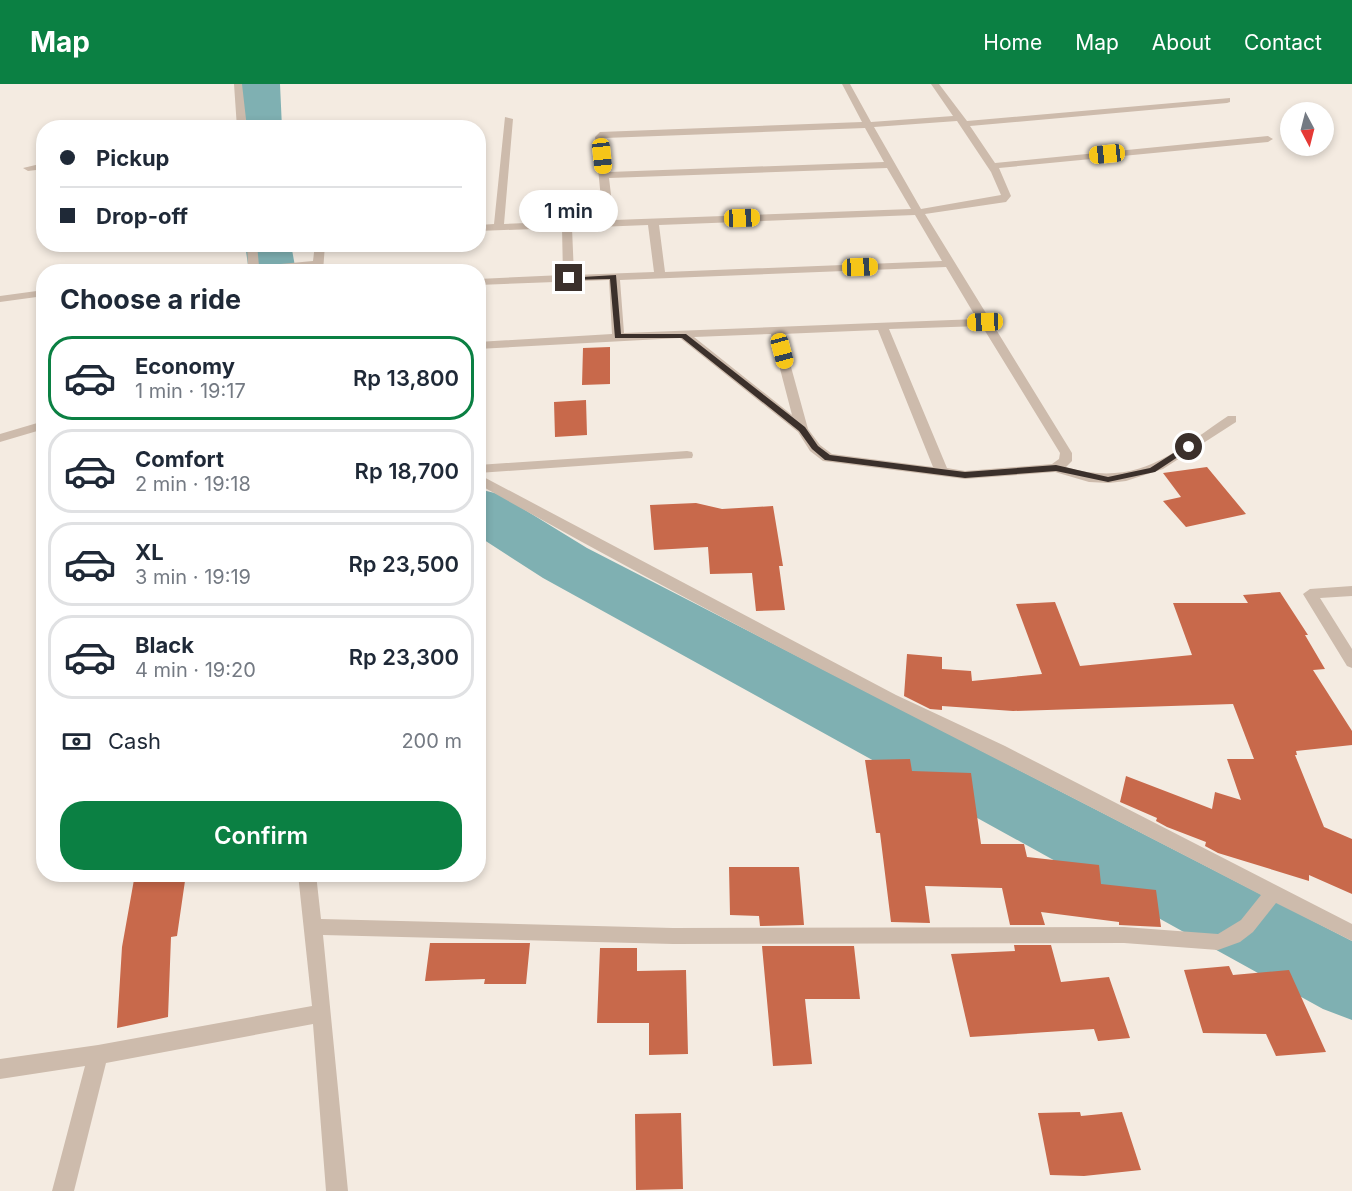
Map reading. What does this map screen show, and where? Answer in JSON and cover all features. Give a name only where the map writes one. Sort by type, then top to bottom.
[{"type":"street","points":[[238,84],[241,120]]},
{"type":"street","points":[[846,84],[890,165],[949,264],[1066,453],[1065,461],[1056,468]]},
{"type":"street","points":[[486,228],[919,212],[1002,200],[1006,196],[1005,190],[992,166],[939,85]]},
{"type":"street","points":[[609,224],[600,137],[603,134],[961,121],[1227,100]]},
{"type":"street","points":[[499,227],[508,118]]},
{"type":"street","points":[[992,166],[1268,139]]},
{"type":"street","points":[[604,175],[890,165]]},
{"type":"street","points":[[28,168],[36,167]]},
{"type":"street","points":[[653,222],[660,275]]},
{"type":"street","points":[[567,225],[569,278]]},
{"type":"street","points":[[486,282],[949,264]]},
{"type":"street","points":[[614,276],[618,337]]},
{"type":"street","points":[[0,299],[36,294]]},
{"type":"street","points":[[486,345],[618,337],[985,322]]},
{"type":"street","points":[[882,326],[942,473]]},
{"type":"street","points":[[776,332],[802,429]]},
{"type":"street","points":[[684,335],[802,429],[815,448],[828,458],[965,475],[1056,468],[1108,480],[1131,477],[1152,470],[1232,419]]},
{"type":"street","points":[[0,438],[36,427]]},
{"type":"street","points":[[486,468],[687,455]]},
{"type":"street","points":[[486,483],[570,530],[890,699],[999,751],[1352,933]]},
{"type":"street","points":[[1352,591],[1310,594],[1352,662]]},
{"type":"street","points":[[308,882],[322,1013],[337,1191]]},
{"type":"street","points":[[312,927],[673,936],[1124,935],[1218,942],[1234,936],[1247,926],[1274,892]]},
{"type":"street","points":[[0,1069],[98,1054],[322,1013]]},
{"type":"street","points":[[63,1191],[98,1054]]},
{"type":"building","points":[[610,347],[610,384],[582,385],[583,348]]},
{"type":"building","points":[[586,400],[587,435],[555,437],[554,402]]},
{"type":"building","points":[[1207,467],[1246,514],[1186,527],[1163,501],[1181,497],[1163,473]]},
{"type":"building","points":[[696,503],[722,509],[773,506],[783,566],[779,566],[785,610],[756,611],[752,573],[710,574],[708,547],[654,550],[650,505]]},
{"type":"building","points":[[1280,592],[1308,635],[1305,635],[1325,669],[1313,670],[1352,731],[1352,745],[1296,751],[1297,755],[1295,755],[1324,827],[1352,839],[1352,894],[1309,875],[1309,881],[1218,853],[1205,846],[1206,842],[1167,827],[1156,821],[1157,818],[1120,802],[1126,776],[1212,809],[1215,792],[1241,800],[1227,759],[1254,759],[1233,704],[1013,711],[942,706],[942,710],[930,709],[904,696],[907,654],[942,657],[942,669],[971,671],[972,681],[1042,674],[1016,604],[1055,602],[1080,666],[1192,655],[1173,603],[1248,603],[1243,595]]},
{"type":"building","points":[[910,759],[912,771],[971,773],[981,844],[1024,844],[1027,857],[1099,865],[1101,884],[1156,890],[1161,927],[1119,925],[1119,922],[1041,912],[1045,925],[1010,925],[1002,888],[925,886],[930,923],[891,922],[880,833],[876,833],[865,760]]},
{"type":"building","points":[[729,867],[799,867],[804,925],[760,926],[759,916],[730,915]]},
{"type":"building","points":[[134,882],[185,882],[177,936],[171,937],[168,1017],[117,1028],[122,947]]},
{"type":"building","points":[[430,943],[530,943],[526,984],[484,984],[485,979],[425,981]]},
{"type":"building","points":[[1014,945],[1051,945],[1061,982],[1109,977],[1130,1038],[1098,1041],[1094,1029],[970,1037],[951,954],[1015,951]]},
{"type":"building","points":[[762,946],[854,946],[860,999],[805,999],[812,1064],[773,1066]]},
{"type":"building","points":[[600,948],[637,948],[637,971],[686,970],[688,1054],[649,1055],[649,1023],[597,1023]]},
{"type":"building","points":[[1229,966],[1233,975],[1289,970],[1326,1052],[1276,1056],[1266,1034],[1203,1033],[1184,970]]},
{"type":"building","points":[[1080,1112],[1081,1116],[1122,1112],[1141,1170],[1084,1176],[1050,1175],[1038,1113]]},
{"type":"building","points":[[681,1113],[683,1189],[636,1190],[635,1114]]},
{"type":"waterway","points":[[261,84],[262,120]]},
{"type":"waterway","points":[[269,252],[272,264]]},
{"type":"waterway","points":[[486,513],[565,563],[1352,982]]},
{"type":"route","points":[[569,278],[614,276],[618,337],[684,335],[802,429],[815,448],[828,458],[965,475],[1056,468],[1108,480],[1131,477],[1152,470],[1189,447]]}]
